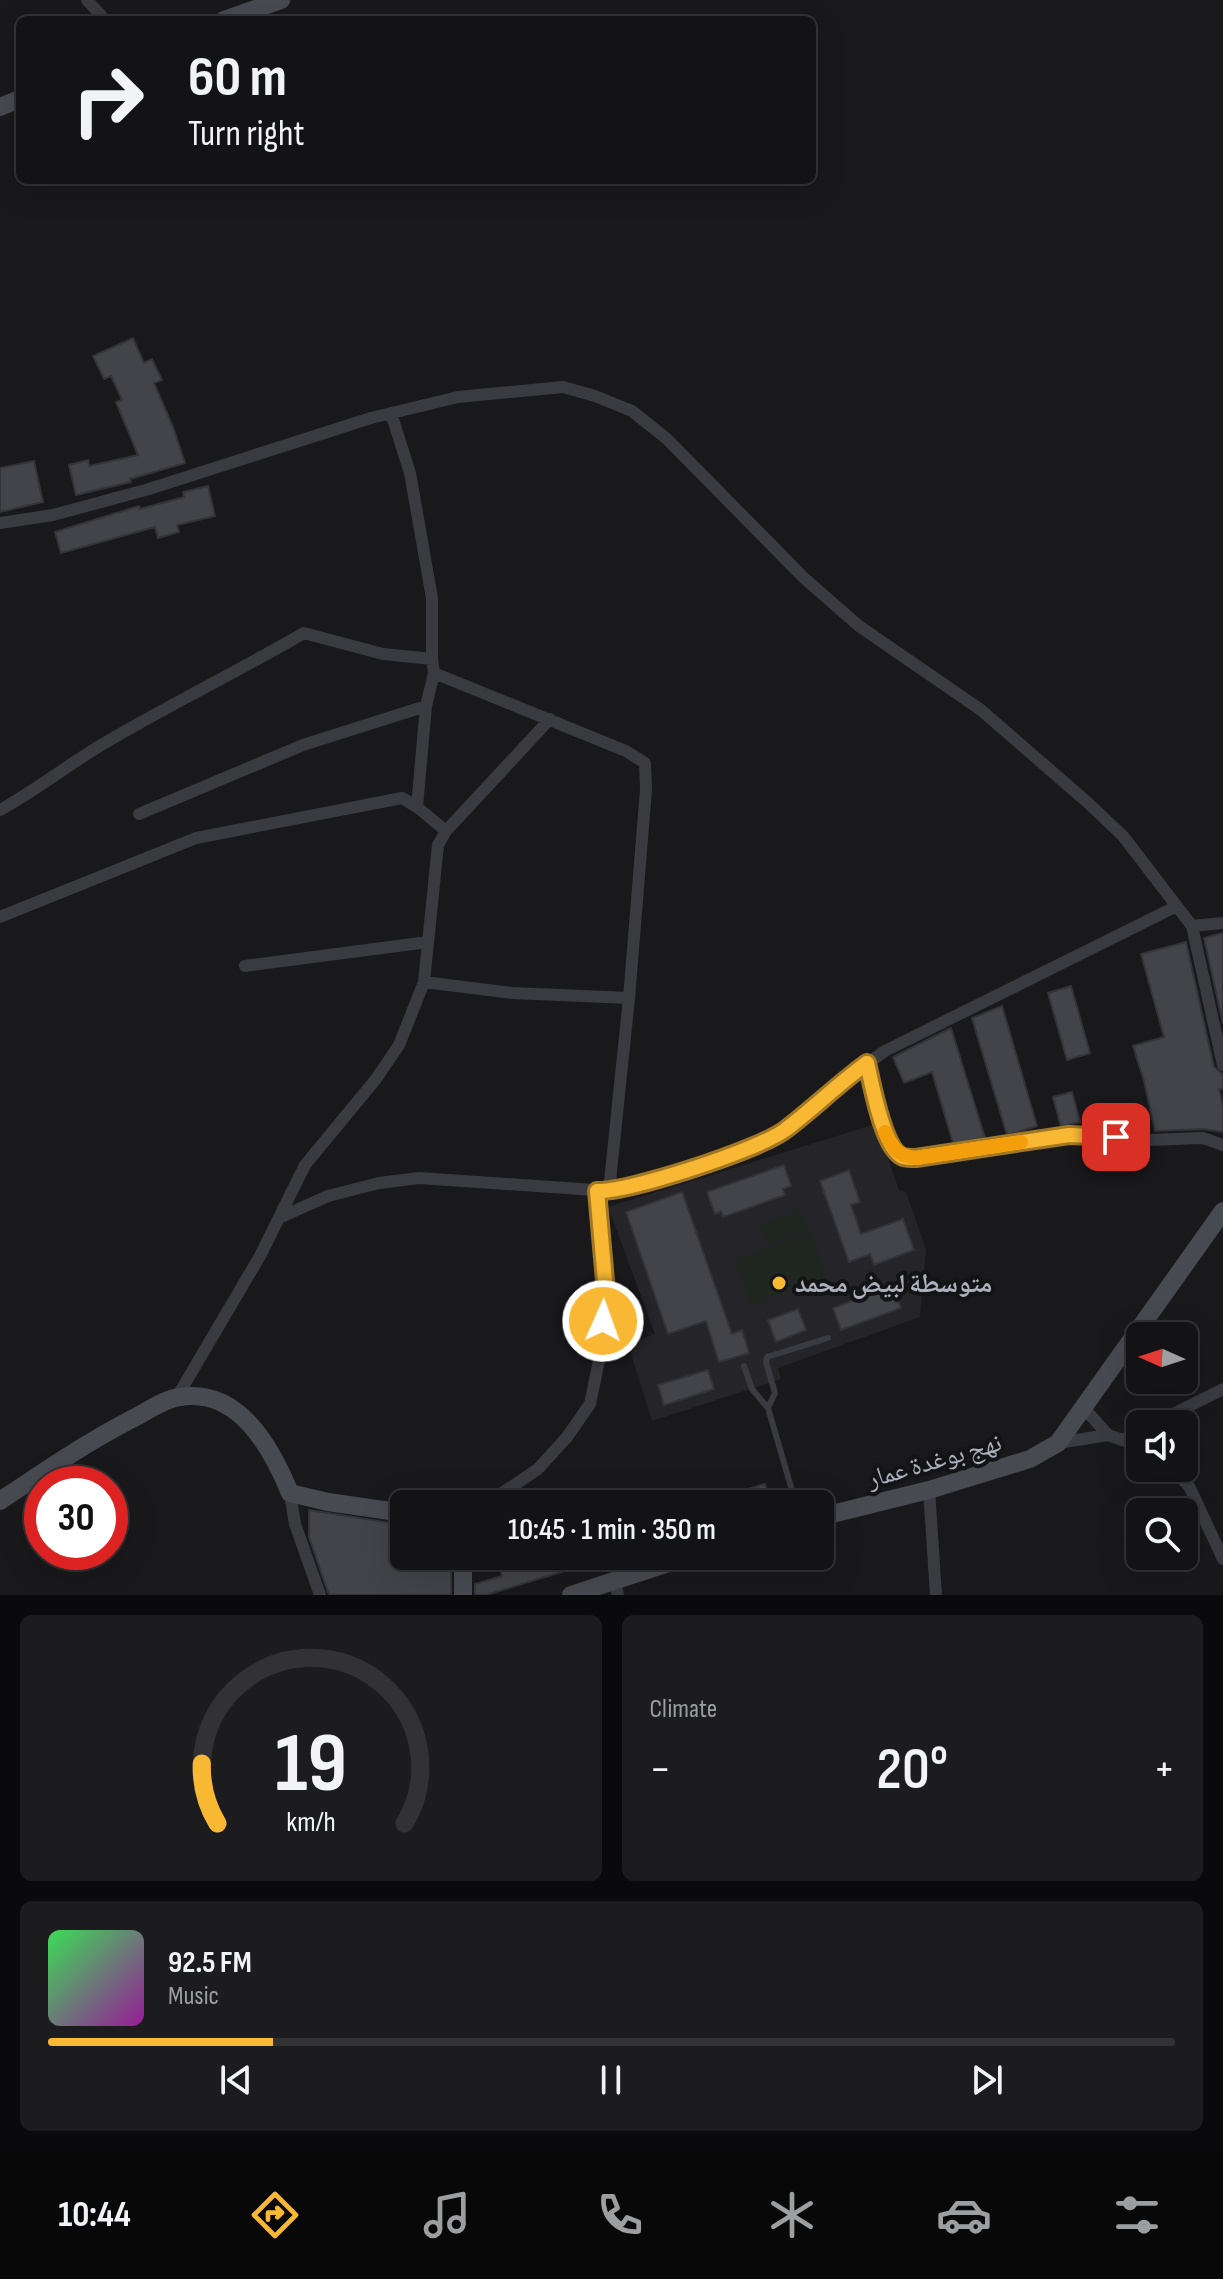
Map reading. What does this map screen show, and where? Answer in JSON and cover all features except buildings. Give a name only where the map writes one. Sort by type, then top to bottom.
[{"type":"main road","points":[[235,16],[281,0]]},
{"type":"main road","points":[[1058,1443],[1223,1211]]},
{"type":"main road","points":[[0,1501],[86,1443],[177,1397],[202,1396],[230,1406],[250,1423],[274,1456],[290,1493],[390,1511]]},
{"type":"main road","name":"نهج بوغدة عمار","points":[[834,1514],[929,1490],[1030,1459],[1058,1443]]},
{"type":"main road","points":[[463,1570],[463,1595]]},
{"type":"main road","points":[[571,1595],[616,1587],[657,1570]]},
{"type":"street","points":[[87,0],[101,16]]},
{"type":"street","points":[[0,523],[53,515],[149,489],[391,413],[458,397],[563,387],[632,411],[667,439],[747,523],[859,626],[981,710],[1123,836],[1192,926],[1223,1065]]},
{"type":"street","points":[[391,413],[410,473],[429,583],[434,673],[426,706],[417,807]]},
{"type":"street","points":[[0,810],[113,738],[304,633],[383,654],[432,659]]},
{"type":"street","points":[[434,673],[626,751],[645,763],[646,790],[629,998],[603,1191],[606,1292],[601,1351],[590,1404],[567,1437],[538,1469],[507,1490]]},
{"type":"street","points":[[139,814],[303,745],[426,706]]},
{"type":"street","points":[[177,1397],[235,1301],[281,1217],[305,1165],[376,1079],[399,1045],[424,982],[438,845],[446,831],[550,719]]},
{"type":"street","points":[[0,917],[196,838],[402,798],[446,831]]},
{"type":"street","points":[[281,1217],[328,1196],[379,1183],[419,1178],[603,1191],[765,1143],[885,1051],[1177,906]]},
{"type":"street","points":[[1192,926],[1223,923]]},
{"type":"street","points":[[245,966],[428,942]]},
{"type":"street","points":[[424,982],[512,993],[629,998]]},
{"type":"street","points":[[867,1063],[884,1128],[893,1149],[902,1156],[916,1158],[1069,1135],[1148,1140],[1203,1138],[1223,1145]]},
{"type":"street","points":[[1181,1410],[1223,1389]]},
{"type":"street","points":[[1083,1407],[1108,1435],[1126,1441]]},
{"type":"street","points":[[1058,1443],[1108,1435]]},
{"type":"street","points":[[1122,1440],[1126,1438]]},
{"type":"street","points":[[1185,1482],[1223,1559]]},
{"type":"street","points":[[929,1490],[936,1595]]},
{"type":"street","points":[[290,1493],[295,1524],[320,1595]]},
{"type":"lane","points":[[768,1408],[775,1393],[767,1357],[828,1338]]},
{"type":"lane","points":[[744,1366],[752,1389],[768,1408],[792,1490]]},
{"type":"shaded area","name":"متوسطة لبيض محمد","points":[[876,1124],[899,1190],[906,1192],[926,1249],[920,1317],[778,1368],[781,1379],[652,1421],[628,1344],[655,1334],[608,1207]]},
{"type":"shaded area","points":[[800,1210],[808,1232],[767,1245],[760,1224]]},
{"type":"shaded area","points":[[811,1233],[827,1278],[751,1305],[735,1260]]},
{"type":"slow traffic","points":[[885,1132],[893,1149],[902,1156],[916,1158],[1021,1142]]},
{"type":"place","name":"متوسطة لبيض محمد","points":[[779,1283]]},
{"type":"route","points":[[603,1321],[606,1292],[597,1191],[609,1191],[683,1170],[765,1143],[867,1063],[884,1128],[893,1149],[902,1156],[916,1158],[1069,1135],[1116,1137]]}]
